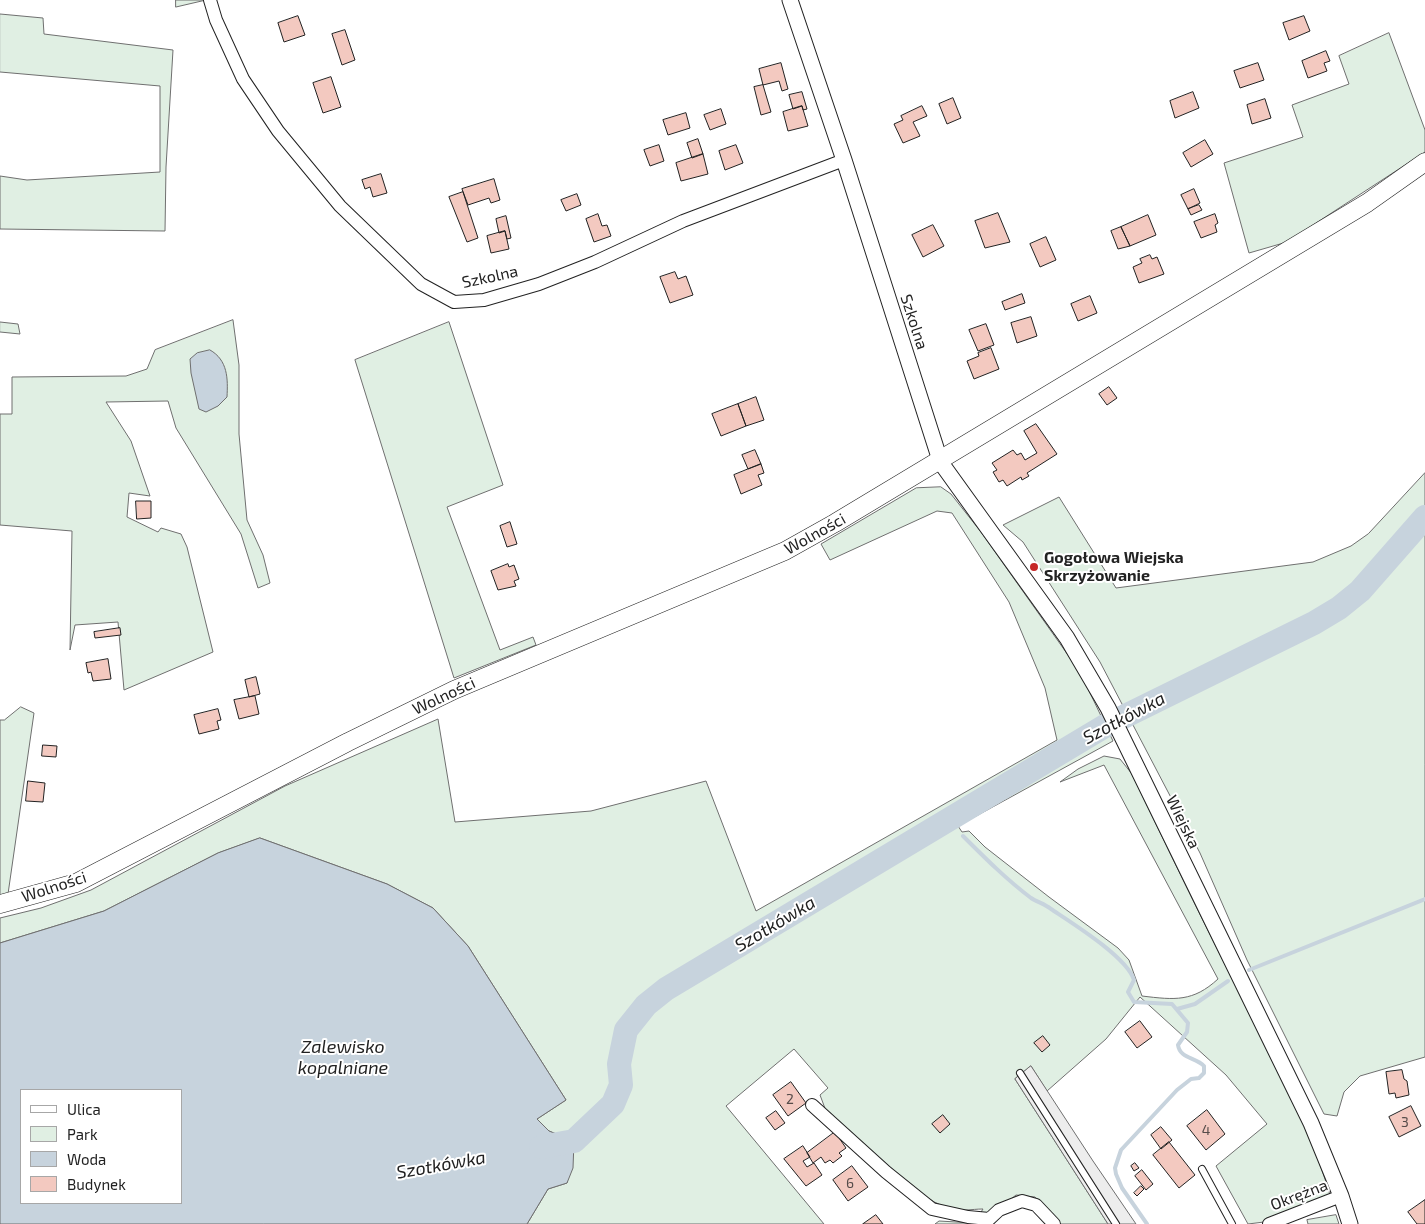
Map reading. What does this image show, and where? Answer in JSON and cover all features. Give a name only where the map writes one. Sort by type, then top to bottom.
[{"type":"main road","name":"Wolności","points":[[0,904],[76,883],[348,742],[446,695],[785,550],[890,490],[1367,203],[1425,162]]},
{"type":"street","name":"Szkolna","points":[[210,0],[216,20],[243,79],[278,131],[340,206],[421,284],[454,302],[484,300],[539,284],[595,262],[683,221],[844,160]]},
{"type":"street","name":"Szkolna","points":[[790,0],[844,160],[940,460]]},
{"type":"street","name":"Wiejska","points":[[940,460],[1067,638],[1108,707],[1310,1123],[1341,1196],[1350,1224]]},
{"type":"street","points":[[812,1105],[886,1172],[932,1209],[986,1221],[1009,1205],[1022,1200],[1036,1205],[1054,1224]]},
{"type":"street","name":"Okrężna","points":[[1269,1224],[1341,1196]]},
{"type":"lane","points":[[1020,1073],[1116,1224]]},
{"type":"lane","points":[[1202,1169],[1232,1224]]},
{"type":"green space","points":[[176,0],[206,0],[176,7]]},
{"type":"green space","points":[[0,14],[43,18],[44,34],[173,50],[166,167],[165,231],[0,229],[0,176],[27,180],[160,172],[160,86],[0,72]]},
{"type":"green space","points":[[1389,33],[1425,130],[1425,152],[1287,242],[1249,253],[1224,163],[1303,137],[1292,105],[1349,84],[1339,56]]},
{"type":"green space","points":[[233,320],[239,365],[239,434],[247,520],[263,555],[270,583],[258,588],[241,534],[176,428],[168,401],[106,402],[131,441],[150,496],[129,493],[127,517],[158,532],[161,528],[181,534],[187,547],[213,652],[124,690],[118,622],[75,625],[70,650],[72,531],[0,525],[0,414],[12,414],[12,377],[126,376],[147,369],[155,350]]},
{"type":"green space","points":[[0,322],[18,324],[20,334],[0,332]]},
{"type":"green space","points":[[449,322],[503,485],[447,507],[500,650],[533,637],[536,645],[454,678],[355,360]]},
{"type":"green space","points":[[1425,473],[1425,1057],[1360,1076],[1344,1092],[1337,1116],[1324,1114],[1247,960],[1200,853],[1100,662],[1023,542],[1003,525],[1059,497],[1116,588],[1313,562],[1351,546],[1368,534]]},
{"type":"green space","points":[[941,487],[951,494],[981,532],[1080,672],[1113,741],[958,826],[962,832],[969,831],[985,847],[1118,948],[1129,960],[1142,996],[1183,998],[1192,996],[1218,979],[1104,765],[1060,782],[1078,769],[1104,756],[1120,759],[1132,774],[1289,1092],[1312,1143],[1330,1195],[1264,1222],[1248,1224],[1216,1166],[1267,1124],[1226,1075],[1140,997],[1106,1039],[1047,1091],[1031,1066],[1015,1079],[1108,1224],[1057,1224],[1035,1197],[1016,1195],[980,1224],[935,1224],[939,1221],[974,1223],[983,1209],[957,1210],[935,1202],[885,1166],[826,1111],[820,1095],[828,1088],[794,1049],[726,1106],[824,1224],[527,1224],[548,1189],[567,1183],[573,1141],[549,1131],[537,1119],[566,1100],[468,946],[433,908],[387,884],[260,838],[218,853],[104,911],[0,943],[0,918],[41,908],[91,890],[285,786],[438,719],[455,822],[591,811],[706,781],[756,911],[1057,740],[1045,688],[1009,602],[952,513],[937,511],[830,560],[821,544],[916,488]]},
{"type":"green space","points":[[21,707],[34,713],[8,894],[0,897],[0,720],[4,720]]},
{"type":"green space","points":[[1336,1215],[1339,1224],[1308,1224],[1307,1220]]},
{"type":"shaded area","points":[[1031,1066],[1136,1224],[1108,1224],[1015,1079]]},
{"type":"water","points":[[210,350],[220,359],[226,370],[227,397],[218,406],[206,412],[199,409],[190,359],[197,353]]},
{"type":"water","name":"Zalewisko kopalniane","points":[[260,838],[387,884],[433,908],[468,946],[566,1100],[537,1119],[549,1131],[574,1141],[573,1168],[567,1183],[548,1189],[527,1224],[0,1224],[0,943],[104,911],[218,853]]},
{"type":"building","points":[[298,16],[305,35],[284,42],[278,23]]},
{"type":"building","points":[[1304,16],[1310,31],[1289,40],[1283,23]]},
{"type":"building","points":[[345,30],[355,60],[342,65],[332,34]]},
{"type":"building","points":[[1326,51],[1330,61],[1324,63],[1327,71],[1308,78],[1302,61]]},
{"type":"building","points":[[781,63],[788,89],[782,91],[779,81],[763,85],[759,69]]},
{"type":"building","points":[[1258,63],[1264,80],[1240,88],[1234,71]]},
{"type":"building","points":[[331,77],[341,107],[323,113],[313,83]]},
{"type":"building","points":[[763,85],[771,112],[761,115],[754,87]]},
{"type":"building","points":[[802,92],[807,109],[803,110],[802,106],[793,109],[789,95]]},
{"type":"building","points":[[1193,92],[1199,108],[1175,118],[1170,101]]},
{"type":"building","points":[[953,98],[961,118],[947,124],[939,104]]},
{"type":"building","points":[[1265,99],[1271,118],[1252,124],[1247,105]]},
{"type":"building","points":[[802,106],[808,126],[788,131],[783,112]]},
{"type":"building","points":[[922,106],[927,116],[913,122],[920,136],[903,143],[894,124],[903,120],[901,116]]},
{"type":"building","points":[[721,109],[726,124],[710,130],[704,115]]},
{"type":"building","points":[[686,113],[690,128],[668,135],[663,120]]},
{"type":"building","points":[[698,139],[703,154],[692,158],[687,143]]},
{"type":"building","points":[[1205,140],[1213,154],[1191,167],[1183,153]]},
{"type":"building","points":[[659,145],[664,161],[650,166],[644,150]]},
{"type":"building","points":[[736,145],[743,163],[725,170],[719,151]]},
{"type":"building","points":[[703,154],[708,174],[681,181],[676,163]]},
{"type":"building","points":[[381,174],[387,193],[373,197],[370,187],[365,189],[362,180]]},
{"type":"building","points":[[494,179],[500,200],[491,203],[489,198],[468,205],[462,189]]},
{"type":"building","points":[[1194,189],[1200,203],[1188,209],[1181,195]]},
{"type":"building","points":[[463,192],[478,238],[467,242],[449,197]]},
{"type":"building","points":[[577,194],[581,205],[566,211],[561,200]]},
{"type":"building","points":[[1199,205],[1202,210],[1191,215],[1188,209]]},
{"type":"building","points":[[998,213],[1010,242],[985,248],[975,221]]},
{"type":"building","points":[[598,214],[602,226],[607,225],[611,236],[594,242],[586,219]]},
{"type":"building","points":[[1215,214],[1218,223],[1215,225],[1217,232],[1201,238],[1194,222]]},
{"type":"building","points":[[1148,215],[1156,235],[1130,246],[1121,227]]},
{"type":"building","points":[[506,216],[511,238],[507,239],[505,231],[499,233],[496,219]]},
{"type":"building","points":[[933,225],[944,246],[923,257],[912,235]]},
{"type":"building","points":[[1121,227],[1130,246],[1118,249],[1111,231]]},
{"type":"building","points":[[505,231],[509,249],[491,253],[487,236]]},
{"type":"building","points":[[1046,237],[1056,260],[1040,267],[1030,244]]},
{"type":"building","points":[[1150,255],[1152,259],[1157,257],[1164,274],[1139,283],[1133,267],[1142,263],[1140,259]]},
{"type":"building","points":[[675,272],[678,279],[686,276],[693,295],[670,303],[660,277]]},
{"type":"building","points":[[1022,294],[1025,303],[1005,310],[1002,302]]},
{"type":"building","points":[[1090,296],[1097,313],[1078,321],[1071,304]]},
{"type":"building","points":[[1031,317],[1037,336],[1017,343],[1011,323]]},
{"type":"building","points":[[986,324],[994,345],[978,351],[969,330]]},
{"type":"building","points":[[991,348],[999,369],[974,379],[967,361],[979,356],[978,353]]},
{"type":"building","points":[[1109,387],[1117,398],[1107,405],[1099,394]]},
{"type":"building","points":[[756,397],[764,420],[746,426],[738,404]]},
{"type":"building","points":[[738,404],[746,426],[721,436],[712,414]]},
{"type":"building","points":[[1036,424],[1057,454],[1027,473],[1029,476],[1022,480],[1021,477],[1007,486],[1003,480],[999,482],[993,472],[997,470],[992,463],[1013,450],[1017,455],[1021,453],[1025,460],[1037,453],[1024,431]]},
{"type":"building","points":[[755,450],[761,464],[748,469],[742,455]]},
{"type":"building","points":[[761,464],[764,473],[758,475],[762,485],[741,494],[734,475]]},
{"type":"building","points":[[136,501],[151,501],[151,518],[137,519]]},
{"type":"building","points":[[510,522],[517,544],[507,547],[500,526]]},
{"type":"building","points":[[508,564],[509,567],[514,565],[519,579],[514,581],[516,586],[498,590],[491,571]]},
{"type":"building","points":[[120,628],[121,635],[95,638],[94,632]]},
{"type":"building","points":[[108,659],[111,679],[93,681],[91,672],[88,673],[86,663]]},
{"type":"building","points":[[256,677],[260,694],[249,697],[245,680]]},
{"type":"building","points":[[255,696],[259,714],[239,719],[234,700]]},
{"type":"building","points":[[218,709],[221,720],[217,721],[219,729],[199,734],[194,715]]},
{"type":"building","points":[[43,745],[57,746],[56,757],[42,756]]},
{"type":"building","points":[[28,781],[45,783],[43,802],[26,801]]},
{"type":"building","points":[[1140,1021],[1152,1037],[1137,1048],[1125,1032]]},
{"type":"building","points":[[1043,1036],[1050,1045],[1042,1052],[1034,1043]]},
{"type":"building","points":[[1402,1070],[1404,1079],[1407,1081],[1409,1095],[1396,1098],[1395,1093],[1389,1094],[1386,1072]]},
{"type":"building","points":[[791,1082],[806,1103],[788,1116],[773,1095]]},
{"type":"building","points":[[1411,1106],[1421,1126],[1399,1137],[1389,1117]]},
{"type":"building","points":[[1207,1110],[1225,1134],[1206,1150],[1187,1126]]},
{"type":"building","points":[[776,1111],[785,1123],[775,1130],[766,1118]]},
{"type":"building","points":[[943,1115],[950,1124],[940,1133],[932,1124]]},
{"type":"building","points":[[1161,1127],[1172,1140],[1161,1149],[1151,1135]]},
{"type":"building","points":[[835,1132],[846,1148],[839,1153],[842,1156],[833,1163],[830,1160],[825,1163],[821,1157],[813,1163],[807,1153]]},
{"type":"building","points":[[1169,1142],[1195,1175],[1179,1188],[1153,1155]]},
{"type":"building","points":[[803,1146],[810,1157],[803,1161],[807,1167],[814,1163],[822,1175],[806,1186],[784,1159]]},
{"type":"building","points":[[1135,1163],[1139,1168],[1134,1171],[1131,1166]]},
{"type":"building","points":[[852,1166],[868,1187],[848,1201],[833,1180]]},
{"type":"building","points":[[1142,1170],[1153,1184],[1146,1190],[1135,1176]]},
{"type":"building","points":[[1141,1186],[1144,1189],[1137,1196],[1134,1193]]},
{"type":"building","points":[[1425,1200],[1425,1224],[1417,1224],[1408,1212]]},
{"type":"building","points":[[876,1215],[883,1224],[863,1224]]},
{"type":"waterway","name":"Szotkówka","points":[[541,1147],[574,1141],[613,1104],[621,1085],[619,1064],[626,1030],[646,1005],[666,989],[1105,726],[1314,623],[1339,608],[1360,591],[1425,517]]},
{"type":"waterway","points":[[963,836],[1022,891],[1085,932],[1121,961],[1134,980],[1128,992],[1134,1002],[1172,1004],[1188,1023],[1187,1032],[1178,1045],[1179,1050],[1201,1063],[1204,1066],[1204,1073],[1199,1078],[1191,1079],[1177,1090],[1121,1150],[1115,1168],[1122,1188],[1147,1224]]},
{"type":"waterway","points":[[1249,970],[1425,899]]},
{"type":"waterway","points":[[1177,1009],[1195,1004],[1228,981]]},
{"type":"place","name":"Gogołowa Wiejska Skrzyżowanie","points":[[1034,567]]}]
